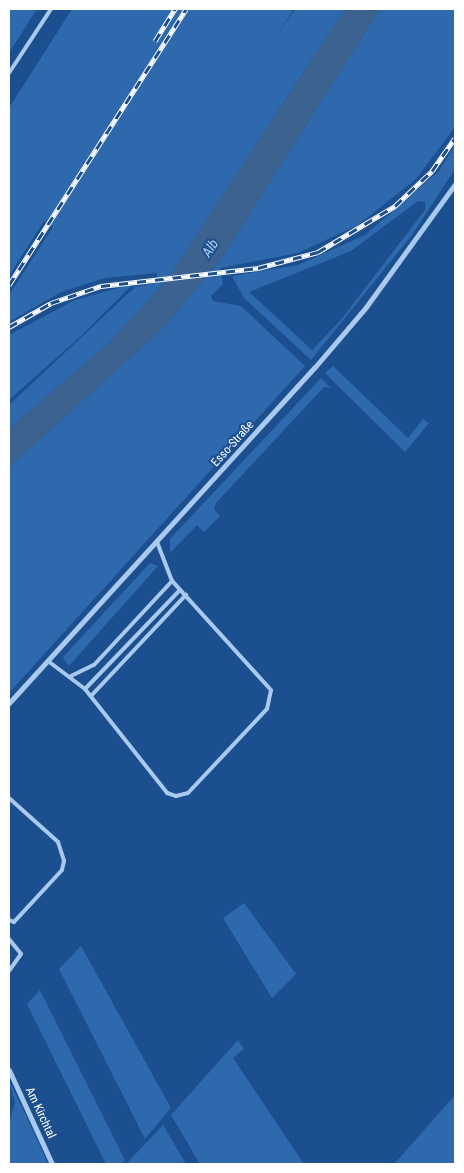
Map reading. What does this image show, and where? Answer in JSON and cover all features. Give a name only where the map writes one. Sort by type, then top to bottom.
[{"type":"street","name":"Esso-Straße","points":[[9,703],[360,315],[455,184]]},
{"type":"street","name":"Am Kirchtal","points":[[9,1070],[52,1164]]},
{"type":"lane","points":[[9,73],[51,9]]},
{"type":"lane","points":[[48,661],[71,676],[85,689],[167,793],[188,793],[267,709],[272,697],[271,690],[172,581],[156,542]]},
{"type":"lane","points":[[71,676],[94,665],[172,581]]},
{"type":"lane","points":[[85,689],[180,590]]},
{"type":"lane","points":[[91,696],[186,595]]},
{"type":"lane","points":[[9,798],[58,842],[64,861],[62,870],[14,922],[9,920]]},
{"type":"lane","points":[[9,939],[21,954],[9,971]]},
{"type":"shaded area","points":[[9,9],[37,9],[9,53]]},
{"type":"shaded area","points":[[72,9],[294,9],[271,45],[295,9],[345,9],[167,280],[109,343],[9,429],[9,405],[135,287],[157,283],[157,273],[105,278],[61,292],[9,322],[9,295],[53,227],[44,221],[9,276],[9,108]]},
{"type":"shaded area","points":[[380,9],[455,9],[455,127],[416,179],[358,225],[298,253],[220,268],[223,284],[211,296],[213,301],[241,306],[305,366],[9,693],[9,467],[163,328],[221,259]]},
{"type":"shaded area","points":[[455,145],[455,169],[412,235],[311,360],[244,298],[232,276],[298,265],[365,235],[439,171]],"holes":[[[418,201],[425,202],[425,210],[340,321],[312,350],[249,292],[351,251]]]},
{"type":"shaded area","points":[[133,284],[81,336],[9,400],[9,335],[75,300]]},
{"type":"shaded area","points":[[333,366],[408,438],[423,419],[429,423],[405,452],[325,373]]},
{"type":"shaded area","points":[[321,378],[331,388],[324,387],[216,503],[214,509],[220,516],[204,532],[197,525],[170,553],[170,539]]},
{"type":"shaded area","points":[[150,563],[158,566],[69,666],[63,657]]},
{"type":"shaded area","points":[[244,903],[296,974],[272,998],[223,918]]},
{"type":"shaded area","points":[[81,946],[171,1108],[145,1139],[59,969]]},
{"type":"shaded area","points":[[40,990],[125,1160],[121,1164],[106,1164],[27,1004]]},
{"type":"shaded area","points":[[238,1040],[244,1049],[233,1058],[304,1164],[200,1164],[171,1115]]},
{"type":"shaded area","points":[[9,1080],[48,1164],[9,1164],[9,1123],[15,1103]]},
{"type":"shaded area","points":[[455,1095],[455,1164],[394,1164]]},
{"type":"shaded area","points":[[163,1125],[186,1164],[126,1164]]},
{"type":"water","name":"Alb","points":[[345,9],[380,9],[221,259],[163,328],[9,467],[9,429],[109,343],[167,280]]},
{"type":"railway","points":[[155,41],[175,9]]},
{"type":"railway","points":[[9,285],[186,9]]},
{"type":"railway","points":[[9,327],[51,303],[101,286],[258,268],[318,252],[395,206],[432,171],[455,138]]}]
